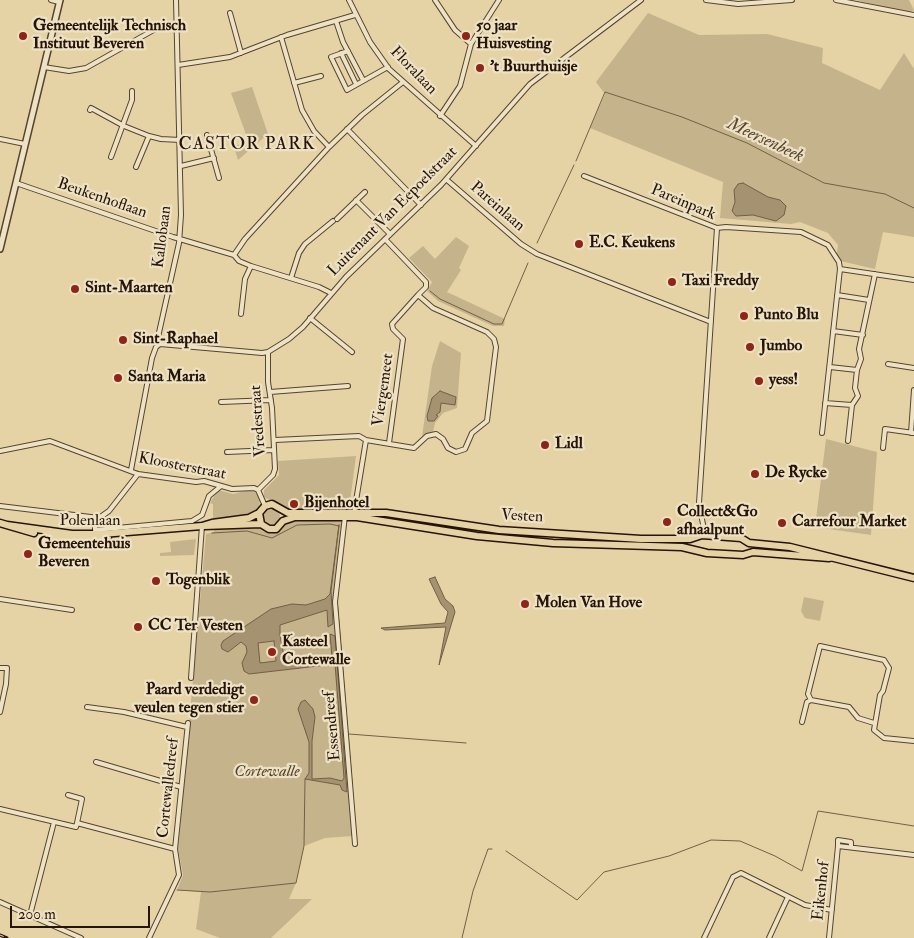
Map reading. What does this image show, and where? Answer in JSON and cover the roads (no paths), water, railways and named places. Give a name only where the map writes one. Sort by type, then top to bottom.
[{"type":"main road","points":[[202,526],[212,527],[250,522],[273,530],[284,521],[282,511],[275,505],[265,506],[259,513],[260,524]]},
{"type":"main road","name":"Vesten","points":[[282,511],[288,513],[386,513],[499,530],[641,539],[690,539],[698,535],[741,538],[749,543],[796,549],[829,558]]},
{"type":"main road","name":"Polenlaan","points":[[0,523],[72,534],[116,533],[167,527],[174,529],[202,526],[212,522],[249,518],[259,513]]},
{"type":"main road","name":"Vesten","points":[[284,521],[295,517],[345,516],[476,536],[553,543],[691,549],[707,553],[743,555],[747,553],[829,558]]},
{"type":"main road","points":[[690,539],[691,549]]},
{"type":"main road","points":[[747,553],[749,543]]},
{"type":"main road","points":[[791,555],[796,549]]},
{"type":"main road","points":[[829,558],[914,578]]},
{"type":"street","points":[[0,249],[60,1],[51,0]]},
{"type":"street","name":"Kallobaan","points":[[132,470],[152,358],[156,347],[160,344],[158,337],[179,238],[181,166],[176,0]]},
{"type":"street","name":"Floralaan","points":[[350,0],[355,15],[388,67],[402,82],[476,146]]},
{"type":"street","points":[[435,0],[455,30],[471,44]]},
{"type":"street","points":[[440,116],[460,86],[471,44],[499,0]]},
{"type":"street","points":[[706,0],[738,4],[792,0]]},
{"type":"street","points":[[836,0],[914,15]]},
{"type":"street","name":"Luitenant Van Eepoelstraat","points":[[268,352],[296,334],[331,293],[447,180],[530,84],[639,1]]},
{"type":"street","points":[[230,13],[240,53]]},
{"type":"street","points":[[178,65],[207,62],[240,53],[355,15]]},
{"type":"street","points":[[336,21],[348,51],[363,80]]},
{"type":"street","points":[[44,67],[70,71],[86,68],[160,27],[177,24]]},
{"type":"street","points":[[281,38],[307,120],[329,147]]},
{"type":"street","points":[[348,51],[331,57],[347,90],[388,67]]},
{"type":"street","points":[[341,54],[356,84]]},
{"type":"street","points":[[294,83],[321,76]]},
{"type":"street","points":[[234,254],[245,239],[329,147],[402,82]]},
{"type":"street","points":[[111,157],[124,126],[132,100],[132,91]]},
{"type":"street","points":[[90,110],[91,108],[124,126],[149,136],[180,140]]},
{"type":"street","points":[[347,129],[421,205]]},
{"type":"street","points":[[207,135],[219,178]]},
{"type":"street","points":[[136,167],[149,136]]},
{"type":"street","points":[[0,138],[26,144]]},
{"type":"street","points":[[181,166],[214,158]]},
{"type":"street","name":"Pareinpark","points":[[584,176],[717,228],[699,503],[706,535]]},
{"type":"street","name":"Pareinlaan","points":[[447,180],[533,252],[711,322]]},
{"type":"street","name":"Beukenhoflaan","points":[[16,183],[179,238],[234,254],[251,266],[331,293]]},
{"type":"street","points":[[337,218],[365,192]]},
{"type":"street","points":[[356,200],[390,234]]},
{"type":"street","points":[[291,278],[299,253],[305,244],[333,222]]},
{"type":"street","points":[[717,228],[801,232],[828,245],[839,262],[840,269],[822,433]]},
{"type":"street","points":[[386,239],[426,282],[426,287],[418,295]]},
{"type":"street","points":[[241,314],[246,279],[251,266]]},
{"type":"street","points":[[840,269],[914,280]]},
{"type":"street","points":[[848,441],[852,405],[858,396],[855,388],[857,370],[861,359],[859,349],[875,274]]},
{"type":"street","name":"Viergemeet","points":[[274,440],[359,436],[366,440],[414,448],[427,436],[436,434],[443,439],[452,451],[462,452],[472,433],[485,423],[488,418],[496,347],[494,339],[487,332],[433,308],[418,295],[392,324],[393,328],[403,339],[389,443]]},
{"type":"street","points":[[837,295],[869,300]]},
{"type":"street","points":[[310,318],[352,352]]},
{"type":"street","points":[[833,331],[863,335]]},
{"type":"street","points":[[160,344],[249,353],[268,352]]},
{"type":"street","name":"Vredestraat","points":[[258,490],[275,472],[268,352]]},
{"type":"street","points":[[888,364],[914,368]]},
{"type":"street","points":[[830,367],[857,370]]},
{"type":"street","points":[[270,392],[348,386]]},
{"type":"street","points":[[883,448],[885,428],[913,433],[914,390]]},
{"type":"street","points":[[221,402],[271,400]]},
{"type":"street","points":[[826,402],[852,405]]},
{"type":"street","points":[[698,418],[704,418]]},
{"type":"street","name":"Viergemeet","points":[[354,513],[366,440]]},
{"type":"street","name":"Kloosterstraat","points":[[0,451],[50,441],[132,470],[138,474],[196,482],[204,481],[232,489],[250,486],[258,490]]},
{"type":"street","points":[[696,441],[703,442]]},
{"type":"street","points":[[227,452],[273,450]]},
{"type":"street","points":[[0,506],[95,518],[102,517],[109,511],[138,474]]},
{"type":"street","name":"Polenlaan","points":[[95,518],[95,530],[192,521],[200,518],[209,496],[221,486]]},
{"type":"street","points":[[693,487],[700,487]]},
{"type":"street","points":[[258,490],[265,506]]},
{"type":"street","name":"Essendreef","points":[[345,516],[335,602],[355,844]]},
{"type":"street","points":[[191,678],[202,526]]},
{"type":"street","points":[[0,599],[72,610]]},
{"type":"street","points":[[811,700],[808,694],[820,646],[884,660],[889,668],[874,723],[874,730],[880,737],[914,741]]},
{"type":"street","points":[[0,668],[7,668],[6,684],[0,712]]},
{"type":"street","points":[[802,722],[807,702],[811,700],[849,707],[858,718],[874,723]]},
{"type":"street","name":"Cortewalledreef","points":[[87,707],[124,712],[188,725],[175,849],[179,868],[178,880],[149,938]]},
{"type":"street","points":[[96,762],[182,787]]},
{"type":"street","points":[[0,809],[76,827],[82,799],[68,795]]},
{"type":"street","points":[[30,915],[54,822]]},
{"type":"street","points":[[77,823],[175,849]]},
{"type":"street","name":"Eikenhof","points":[[829,938],[838,846],[914,856]]},
{"type":"street","points":[[704,938],[735,875],[744,873],[813,908],[832,910]]},
{"type":"street","points":[[768,938],[788,897]]},
{"type":"street","points":[[0,902],[81,938]]},
{"type":"waterway","name":"Meersenbeek","points":[[576,161],[605,92],[682,117],[747,143],[824,183],[885,194],[914,208]]},
{"type":"waterway","points":[[537,243],[574,165]]},
{"type":"waterway","points":[[430,291],[440,299],[494,324],[502,324],[528,263]]},
{"type":"waterway","points":[[212,533],[247,531],[272,538],[297,525],[330,524],[339,526]]},
{"type":"waterway","points":[[337,599],[349,747]]},
{"type":"waterway","points":[[349,734],[466,743]]},
{"type":"waterway","points":[[350,756],[353,797]]},
{"type":"waterway","points":[[177,890],[210,892],[296,883],[304,846],[305,779]]},
{"type":"waterway","points":[[506,851],[577,900],[604,872],[669,856],[711,840],[740,841],[775,856],[802,871],[818,811],[914,826]]},
{"type":"waterway","points":[[462,938],[473,891],[488,849],[492,849]]},
{"type":"railway","points":[[0,935],[7,938]]},
{"type":"place","name":"Gemeentelijk Technisch Instituut Beveren","points":[[23,36]]},
{"type":"place","name":"50 jaar Huisvesting","points":[[466,36]]},
{"type":"place","name":"'t Buurthuisje","points":[[480,68]]},
{"type":"place","name":"E.C. Keukens","points":[[579,244]]},
{"type":"place","name":"Taxi Freddy","points":[[672,282]]},
{"type":"place","name":"Sint-Maarten","points":[[75,289]]},
{"type":"place","name":"Punto Blu","points":[[744,316]]},
{"type":"place","name":"Sint-Raphael","points":[[123,340]]},
{"type":"place","name":"Jumbo","points":[[750,347]]},
{"type":"place","name":"Santa Maria","points":[[118,378]]},
{"type":"place","name":"yess!","points":[[759,381]]},
{"type":"place","name":"Lidl","points":[[545,445]]},
{"type":"place","name":"De Rycke","points":[[755,474]]},
{"type":"place","name":"Bijenhotel","points":[[294,504]]},
{"type":"place","name":"Collect&Go afhaalpunt","points":[[667,522]]},
{"type":"place","name":"Carrefour Market","points":[[782,523]]},
{"type":"place","name":"Gemeentehuis Beveren","points":[[28,554]]},
{"type":"place","name":"Togenblik","points":[[156,581]]},
{"type":"place","name":"Molen Van Hove","points":[[525,604]]},
{"type":"place","name":"CC Ter Vesten","points":[[138,627]]},
{"type":"place","name":"Kasteel Cortewalle","points":[[272,652]]},
{"type":"place","name":"Paard verdedigt veulen tegen stier","points":[[254,700]]},
{"type":"district","name":"CASTOR PARK","points":[[247,145]]},
{"type":"park label","name":"Cortewalle","points":[[267,773]]}]
